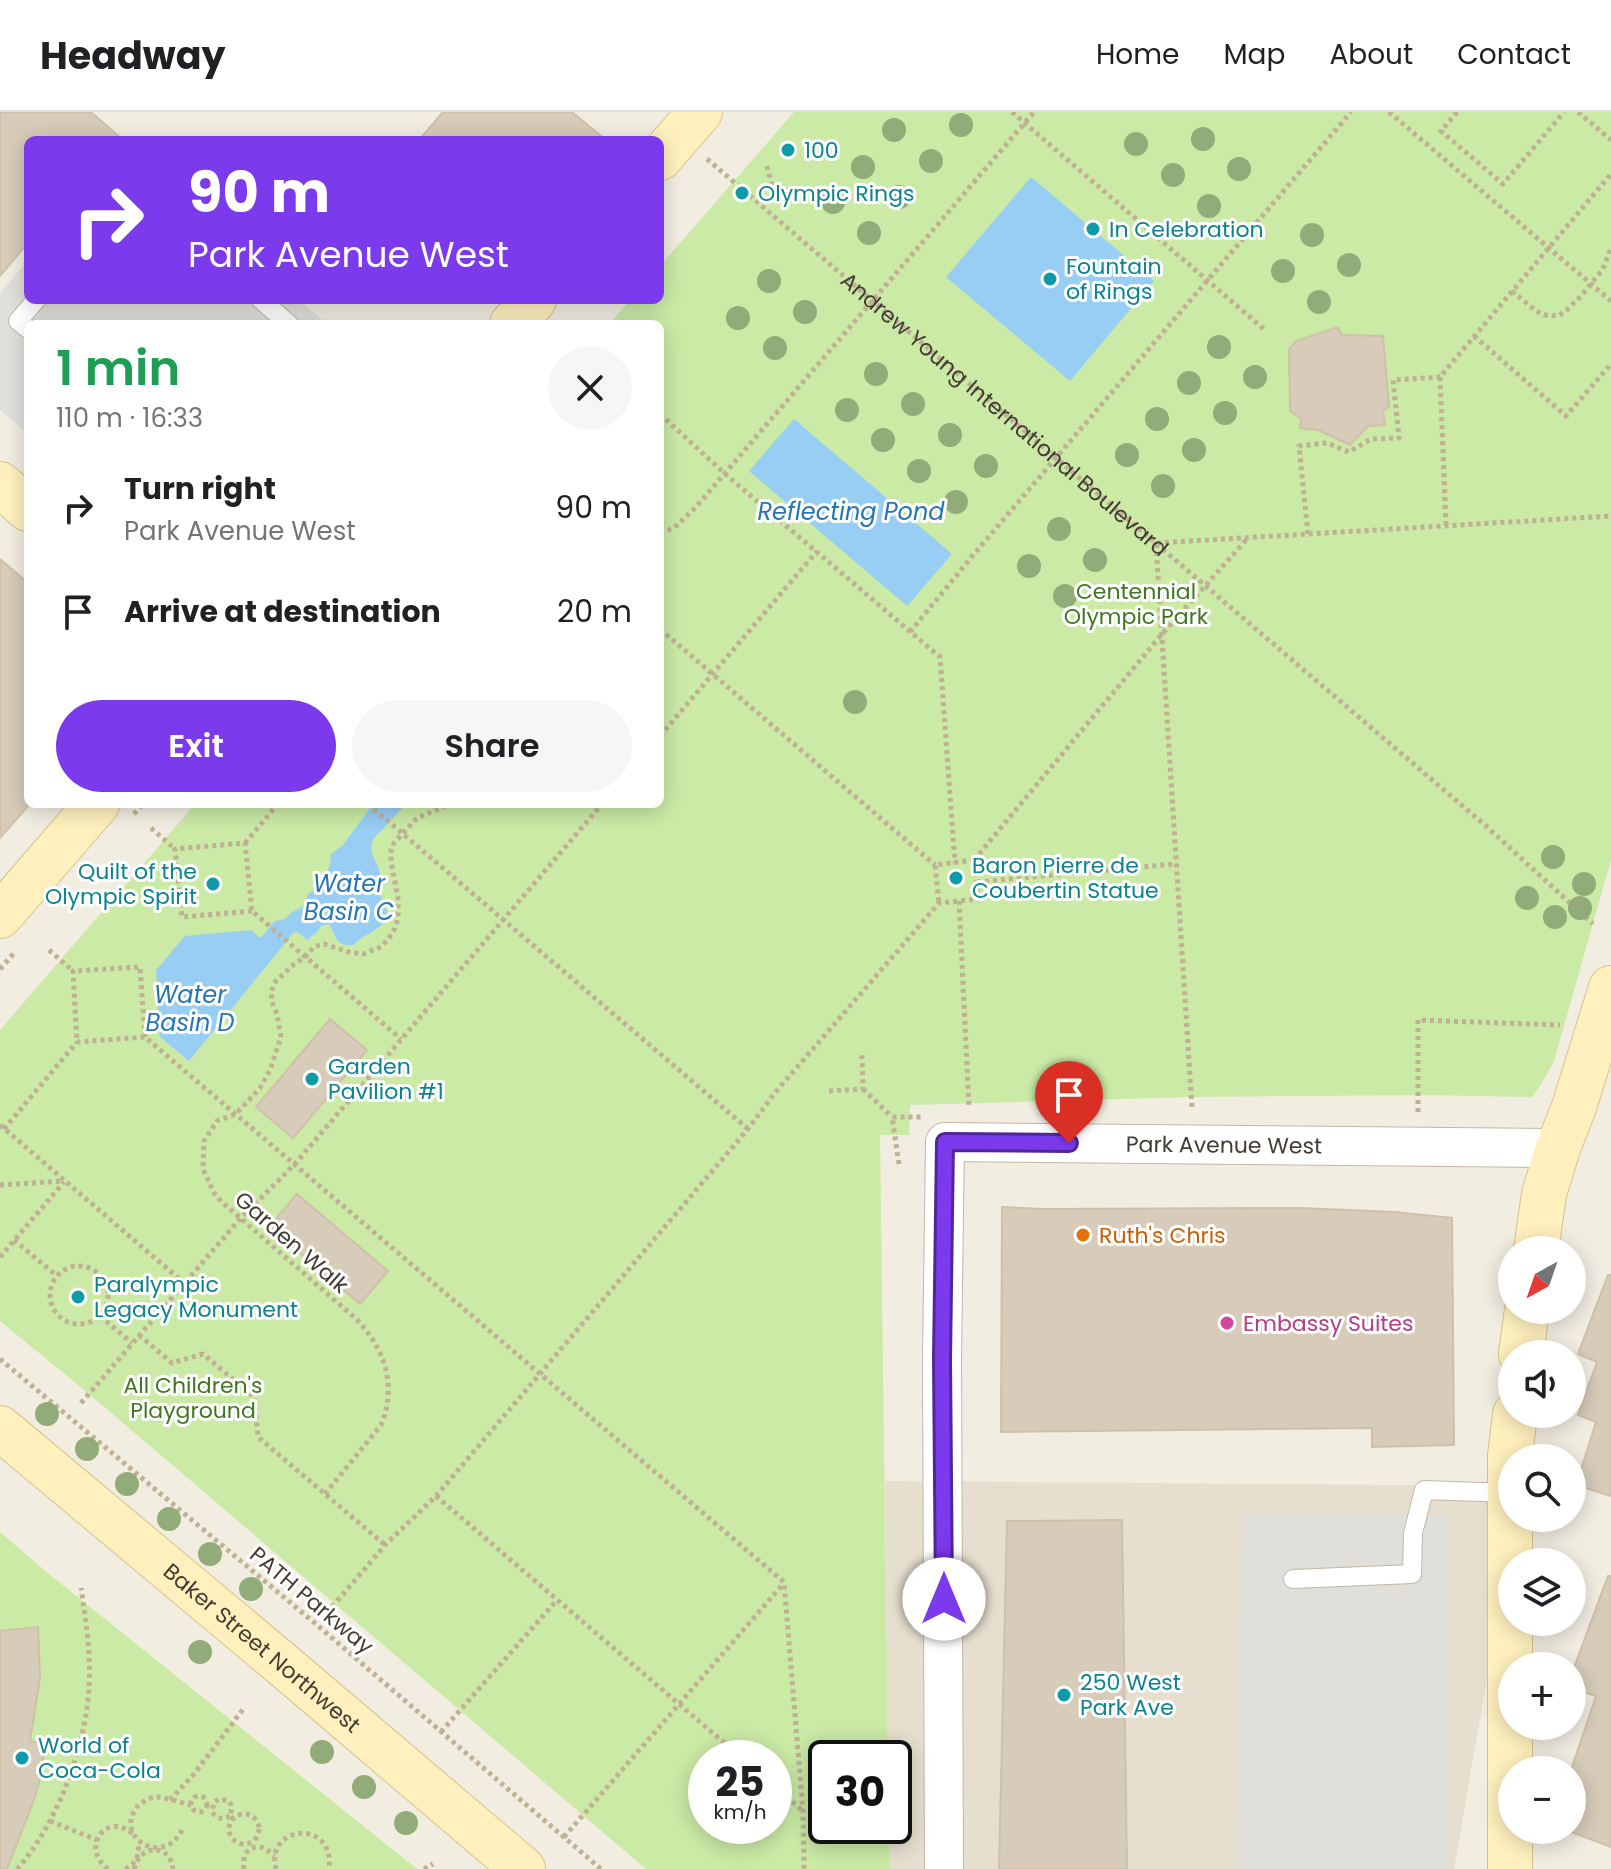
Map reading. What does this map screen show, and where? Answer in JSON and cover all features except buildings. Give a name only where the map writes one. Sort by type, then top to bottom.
[{"type":"main road","points":[[516,320],[530,304]]},
{"type":"main road","points":[[0,916],[94,808]]},
{"type":"main road","points":[[1538,1236],[1544,1194],[1611,988]]},
{"type":"main road","name":"Baker Street Northwest","points":[[0,1428],[523,1869]]},
{"type":"main road","points":[[1510,1532],[1510,1869]]},
{"type":"street","name":"Park Avenue West","points":[[944,1869],[942,1359],[945,1142],[1558,1148]]},
{"type":"lane","points":[[24,326],[18,321],[33,304]]},
{"type":"lane","points":[[266,304],[284,320]]},
{"type":"lane","points":[[1293,1579],[1412,1574],[1413,1533],[1424,1490],[1498,1493]]},
{"type":"path","points":[[1012,112],[1265,330]]},
{"type":"path","points":[[664,532],[674,528],[696,507],[1034,112]]},
{"type":"path","points":[[910,632],[1351,112]]},
{"type":"path","points":[[1389,112],[1611,301]]},
{"type":"path","points":[[1457,112],[1441,131],[1503,184],[1564,112]]},
{"type":"path","points":[[1578,112],[1611,140]]},
{"type":"path","name":"Andrew Young International Boulevard","points":[[674,129],[1156,543],[1611,516]]},
{"type":"path","points":[[767,166],[773,190]]},
{"type":"path","points":[[1446,525],[1440,377],[1611,174]]},
{"type":"path","points":[[1512,291],[1536,311],[1558,316],[1573,304],[1603,269],[1611,248]]},
{"type":"path","points":[[1474,336],[1566,416],[1611,364]]},
{"type":"path","points":[[1308,534],[1299,446],[1327,443],[1349,452],[1371,439],[1399,438],[1393,380],[1440,377]]},
{"type":"path","points":[[664,418],[724,473],[940,657],[955,863]]},
{"type":"path","points":[[935,865],[974,860],[1162,634],[1248,537]]},
{"type":"path","points":[[1156,543],[1486,826],[1593,924]]},
{"type":"path","points":[[1156,543],[1193,1115]]},
{"type":"path","points":[[664,731],[817,551]]},
{"type":"path","points":[[664,633],[935,865],[939,903]]},
{"type":"path","points":[[175,849],[245,843],[275,808]]},
{"type":"path","points":[[374,808],[748,1129]]},
{"type":"path","points":[[403,833],[417,818],[441,808]]},
{"type":"path","points":[[81,1403],[240,1219],[294,1165],[599,808]]},
{"type":"path","points":[[151,828],[175,849],[182,917],[252,911]]},
{"type":"path","name":"Garden Walk","points":[[325,1494],[381,1425],[387,1411],[387,1371],[380,1349],[366,1328],[214,1193],[203,1169],[204,1141],[217,1121],[236,1114],[260,1088],[276,1056],[281,1037],[271,992],[285,971],[315,946],[324,944],[363,954],[381,947],[389,938],[395,928],[398,908],[391,849],[403,833]]},
{"type":"path","points":[[245,843],[252,911],[401,1039]]},
{"type":"path","points":[[327,1613],[385,1545],[436,1496],[939,903],[978,899],[974,860]]},
{"type":"path","points":[[977,882],[1175,864]]},
{"type":"path","points":[[959,901],[969,1116]]},
{"type":"path","points":[[49,950],[73,971],[140,967],[145,1037]]},
{"type":"path","points":[[73,971],[77,1042]]},
{"type":"path","points":[[1418,1113],[1418,1020],[1564,1025]]},
{"type":"path","points":[[184,1283],[2,1127],[77,1042],[145,1037],[784,1582],[803,1811],[804,1869]]},
{"type":"path","points":[[862,1055],[863,1089],[892,1117],[899,1164]]},
{"type":"path","points":[[829,1091],[863,1089]]},
{"type":"path","points":[[892,1117],[909,1117]]},
{"type":"path","points":[[0,1185],[65,1181]]},
{"type":"path","points":[[0,1257],[65,1181]]},
{"type":"path","points":[[14,1240],[57,1276]]},
{"type":"path","points":[[71,1267],[95,1271],[106,1284],[108,1293],[105,1309],[100,1316],[84,1324],[67,1322],[59,1317],[50,1293],[57,1276],[71,1267]]},
{"type":"path","points":[[100,1316],[132,1343]]},
{"type":"path","points":[[139,1335],[172,1363],[203,1354],[224,1371],[254,1397],[258,1437],[385,1545]]},
{"type":"path","name":"PATH Parkway","points":[[0,1359],[601,1869]]},
{"type":"path","points":[[436,1496],[721,1740]]},
{"type":"path","points":[[564,1837],[784,1582]]},
{"type":"path","points":[[17,1869],[50,1821],[69,1778],[84,1731],[89,1688],[89,1645],[81,1588]]},
{"type":"path","points":[[441,1732],[557,1600]]},
{"type":"path","points":[[169,1801],[194,1774],[244,1708]]},
{"type":"path","points":[[134,1869],[139,1844],[132,1832],[131,1816],[140,1803],[154,1797],[191,1805]]},
{"type":"path","points":[[244,1869],[245,1853],[250,1845],[255,1839],[258,1833],[256,1820],[244,1814],[231,1817],[220,1819],[215,1816],[210,1806],[203,1798],[194,1797],[193,1810],[201,1812],[210,1806],[214,1802],[219,1799],[229,1801],[232,1806],[231,1817],[229,1824],[231,1837],[236,1842],[250,1845],[260,1846],[268,1849],[273,1855],[274,1867]]},
{"type":"path","points":[[792,1802],[803,1811]]},
{"type":"path","points":[[50,1821],[97,1840]]},
{"type":"path","points":[[108,1869],[99,1862],[95,1851],[103,1831],[112,1827],[122,1827],[132,1832],[141,1845],[167,1854],[173,1869]]},
{"type":"path","points":[[125,1869],[146,1851],[167,1847],[177,1840],[182,1830]]},
{"type":"path","points":[[274,1867],[275,1852],[281,1843],[289,1836],[300,1833],[320,1839],[327,1847],[329,1869]]},
{"type":"path","points":[[424,1869],[433,1864]]},
{"type":"shaded area","points":[[24,265],[24,304],[304,304],[322,320],[24,320],[24,431],[0,410],[0,293]]},
{"type":"shaded area","points":[[885,1481],[1498,1486],[1498,1532],[1513,1532],[1510,1548],[1498,1548],[1498,1616],[1454,1869],[889,1869],[889,1844],[912,1844],[912,1740],[888,1740]]},
{"type":"shaded area","points":[[1243,1514],[1449,1516],[1450,1869],[1235,1869]]},
{"type":"green space","name":"Centennial Olympic Park","points":[[794,112],[1611,112],[1611,860],[1554,1061],[1532,1097],[1191,1097],[910,1105],[909,1135],[880,1135],[888,1740],[808,1740],[808,1844],[889,1844],[889,1869],[646,1869],[0,1321],[0,1030],[192,808],[664,808],[664,320],[612,320],[626,304],[664,304],[664,261]]},
{"type":"green space","points":[[0,1532],[49,1574],[417,1869],[0,1869]]},
{"type":"water","name":"Fountain of Rings","points":[[1031,177],[1154,281],[1070,381],[946,277]]},
{"type":"water","name":"Reflecting Pond","points":[[794,419],[952,554],[907,606],[749,471]]},
{"type":"water","points":[[370,808],[402,808],[372,843],[380,873],[380,893],[387,911],[384,922],[353,945],[340,942],[329,924],[321,926],[307,940],[294,932],[189,1061],[160,1037],[156,970],[185,936],[251,930],[260,938],[275,921],[285,919],[302,907],[309,893],[316,890],[325,877],[331,854],[343,845]]},
{"type":"place","name":"100","points":[[788,150]]},
{"type":"place","name":"Olympic Rings","points":[[742,193]]},
{"type":"place","name":"In Celebration","points":[[1093,229]]},
{"type":"place","name":"Fountain of Rings","points":[[1050,279]]},
{"type":"place","name":"Baron Pierre de Coubertin Statue","points":[[956,878]]},
{"type":"place","name":"Quilt of the Olympic Spirit","points":[[213,884]]},
{"type":"place","name":"Garden Pavilion #1","points":[[312,1079]]},
{"type":"place","name":"Ruth's Chris","points":[[1083,1235]]},
{"type":"place","name":"Paralympic Legacy Monument","points":[[78,1297]]},
{"type":"place","name":"Embassy Suites","points":[[1227,1323]]},
{"type":"place","name":"250 West Park Ave","points":[[1064,1695]]},
{"type":"place","name":"World of Coca-Cola","points":[[22,1758]]},
{"type":"route","points":[[944,1599],[942,1359],[945,1142],[1069,1143]]},
{"type":"water label","name":"Water Basin C","points":[[349,898]]},
{"type":"water label","name":"Water Basin D","points":[[190,1009]]},
{"type":"park label","name":"All Children's Playground","points":[[193,1398]]}]
